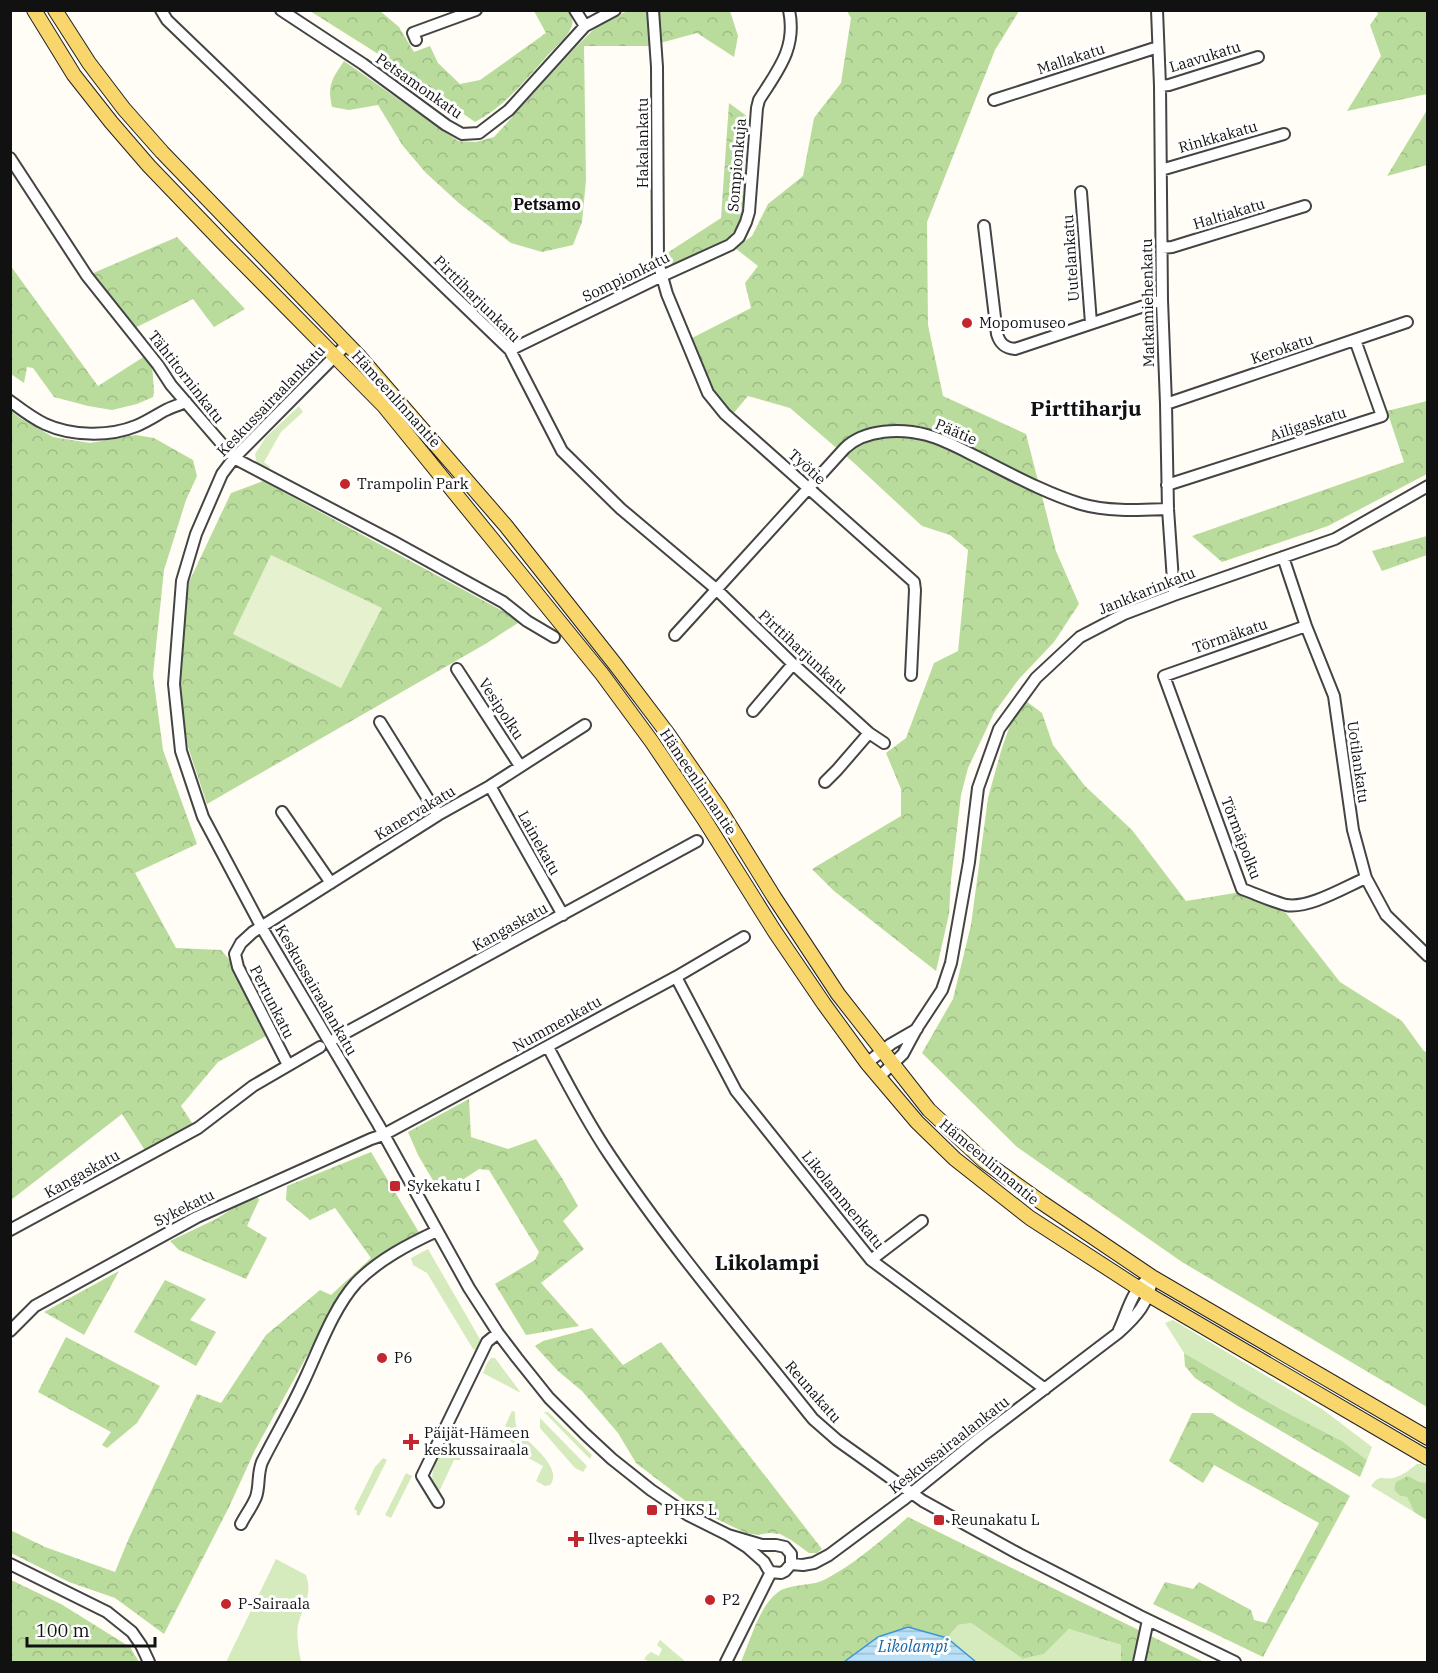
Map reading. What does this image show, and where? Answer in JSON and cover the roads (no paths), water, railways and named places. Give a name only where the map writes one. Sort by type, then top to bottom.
[{"type":"main road","name":"Hämeenlinnantie","points":[[34,10],[74,75],[111,122],[149,166],[223,243],[384,406],[602,674],[659,752],[824,1004],[867,1063],[917,1122],[955,1159],[1030,1218],[1144,1291],[1428,1458]]},
{"type":"main road","name":"Hämeenlinnantie","points":[[55,10],[89,63],[162,153],[347,344],[506,526],[668,734],[719,808],[838,994],[929,1110],[984,1161],[1041,1203],[1152,1277],[1428,1438]]},
{"type":"street","name":"Pirttiharjunkatu","points":[[161,10],[167,20],[510,350],[562,451],[621,509],[716,589],[869,734],[884,743]]},
{"type":"street","name":"Petsamonkatu","points":[[281,10],[462,134],[479,133],[509,110],[585,26],[615,10]]},
{"type":"street","points":[[416,40],[413,33],[476,10]]},
{"type":"street","points":[[575,10],[585,26]]},
{"type":"street","name":"Hakalankatu","points":[[653,10],[657,67],[658,261],[662,276]]},
{"type":"street","name":"Sompionkuja","points":[[746,222],[749,212],[757,108],[759,100],[786,56],[792,26],[789,10]]},
{"type":"street","name":"Matkamiehenkatu","points":[[1157,10],[1167,509],[1174,595]]},
{"type":"street","name":"Mallakatu","points":[[994,100],[1158,47]]},
{"type":"street","name":"Laavukatu","points":[[1160,86],[1258,57]]},
{"type":"street","name":"Rinkkakatu","points":[[1161,170],[1284,134]]},
{"type":"street","name":"Tähtitorninkatu","points":[[10,158],[87,276],[186,402],[234,458],[503,602],[554,638]]},
{"type":"street","name":"Uutelankatu","points":[[1081,192],[1091,323]]},
{"type":"street","name":"Haltiakatu","points":[[1162,248],[1172,247],[1305,206]]},
{"type":"street","name":"Sompionkatu","points":[[510,350],[730,245],[739,237],[746,222]]},
{"type":"street","points":[[984,226],[997,334],[1003,345],[1008,348],[1015,349],[1162,300]]},
{"type":"street","name":"Työtie","points":[[662,276],[667,294],[708,393],[725,414],[914,582],[911,675]]},
{"type":"street","name":"Kerokatu","points":[[1166,404],[1407,322]]},
{"type":"street","name":"Ailigaskatu","points":[[1167,485],[1382,416],[1354,340]]},
{"type":"street","name":"Keskussairaalankatu","points":[[347,344],[234,458],[222,474],[196,534],[182,581],[174,684],[181,751],[203,817],[262,927],[498,1333],[549,1398],[607,1455],[671,1504],[704,1524],[728,1535],[747,1547],[764,1562]]},
{"type":"street","points":[[10,401],[46,425],[86,433],[108,432],[135,426],[186,402]]},
{"type":"street","name":"Päätie","points":[[675,634],[851,442],[871,434],[895,431],[926,435],[944,441],[1028,483],[1083,505],[1106,508],[1167,509]]},
{"type":"street","name":"Jankkarinkatu","points":[[879,1077],[903,1054],[942,990],[951,963],[969,862],[978,788],[999,729],[1036,678],[1080,638],[1124,614],[1335,538],[1428,486]]},
{"type":"street","name":"Uotilankatu","points":[[1283,557],[1306,626],[1334,696],[1353,830],[1366,879],[1386,915],[1428,956]]},
{"type":"street","name":"Törmäkatu","points":[[1164,676],[1306,626]]},
{"type":"street","points":[[753,711],[793,664]]},
{"type":"street","name":"Vesipolku","points":[[457,669],[520,766]]},
{"type":"street","name":"Törmäpolku","points":[[1164,676],[1242,889],[1287,905],[1304,904],[1366,879]]},
{"type":"street","points":[[380,722],[438,815]]},
{"type":"street","name":"Kanervakatu","points":[[262,927],[585,725]]},
{"type":"street","points":[[825,782],[869,734]]},
{"type":"street","name":"Lainekatu","points":[[490,786],[563,915]]},
{"type":"street","points":[[282,812],[331,883]]},
{"type":"street","name":"Kangaskatu","points":[[336,1038],[697,841]]},
{"type":"street","name":"Pertunkatu","points":[[262,927],[241,943],[235,954],[238,967],[288,1065]]},
{"type":"street","name":"Nummenkatu","points":[[384,1135],[548,1047],[744,937]]},
{"type":"street","name":"Likolammenkatu","points":[[676,976],[736,1091],[871,1260],[1045,1389]]},
{"type":"street","name":"Jankkarinkatu","points":[[867,1063],[891,1044],[917,1028]]},
{"type":"street","name":"Kangaskatu","points":[[10,1230],[198,1128],[253,1086],[320,1047]]},
{"type":"street","name":"Reunakatu","points":[[548,1047],[579,1106],[646,1206],[813,1419],[837,1440],[911,1493],[1019,1554],[1235,1662]]},
{"type":"street","name":"Sykekatu","points":[[10,1331],[35,1306],[197,1217],[384,1135]]},
{"type":"street","points":[[871,1260],[922,1221]]},
{"type":"street","points":[[244,1525],[246,1513],[250,1510],[256,1496],[258,1472],[262,1462],[348,1293],[357,1282],[390,1256],[437,1231]]},
{"type":"street","name":"Keskussairaalankatu","points":[[791,1564],[814,1563],[829,1555],[1118,1333],[1144,1291],[1144,1281],[1152,1277]]},
{"type":"street","points":[[438,1502],[422,1476],[487,1342],[498,1333]]},
{"type":"street","points":[[728,1535],[762,1545],[785,1547],[791,1554],[791,1564],[781,1573],[771,1572],[764,1562],[765,1552],[772,1546]]},
{"type":"street","points":[[10,1564],[107,1612],[132,1632],[149,1662]]},
{"type":"street","points":[[726,1662],[771,1572]]},
{"type":"street","points":[[1139,1662],[1148,1620]]},
{"type":"water","name":"Likolampi","points":[[908,1627],[947,1638],[976,1662],[844,1662],[878,1637]]},
{"type":"place","name":"Mopomuseo","points":[[967,323]]},
{"type":"place","name":"Trampolin Park","points":[[345,484]]},
{"type":"place","name":"Sykekatu I","points":[[395,1186]]},
{"type":"place","name":"P6","points":[[382,1358]]},
{"type":"place","name":"Päijät-Hämeen keskussairaala","points":[[411,1442]]},
{"type":"place","name":"PHKS L","points":[[652,1510]]},
{"type":"place","name":"Reunakatu L","points":[[939,1520]]},
{"type":"place","name":"Ilves-apteekki","points":[[576,1539]]},
{"type":"place","name":"P2","points":[[710,1600]]},
{"type":"place","name":"P-Sairaala","points":[[226,1604]]},
{"type":"district","name":"Petsamo","points":[[547,204]]},
{"type":"district","name":"Pirttiharju","points":[[1086,409]]},
{"type":"district","name":"Likolampi","points":[[767,1263]]}]
